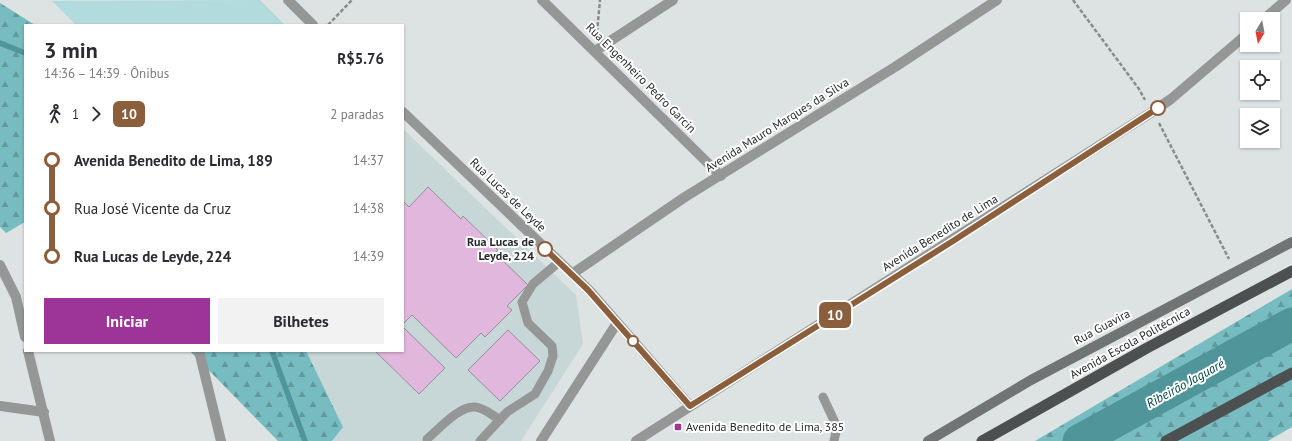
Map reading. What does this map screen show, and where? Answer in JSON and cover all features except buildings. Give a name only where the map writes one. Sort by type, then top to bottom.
[{"type":"highway","name":"Avenida Escola Politécnica","points":[[982,441],[1140,352],[1292,271]]},
{"type":"highway","points":[[1166,441],[1292,373]]},
{"type":"main road","name":"Rua Guavira","points":[[928,441],[1031,380],[1292,242]]},
{"type":"street","points":[[288,0],[312,24]]},
{"type":"street","name":"Rua Engenheiro Pedro Garcin","points":[[542,0],[721,176]]},
{"type":"street","points":[[595,51],[673,0]]},
{"type":"street","name":"Avenida Mauro Marques da Silva","points":[[572,274],[685,198],[895,67],[997,0]]},
{"type":"street","points":[[1272,12],[1286,0]]},
{"type":"street","name":"Avenida Benedito de Lima","points":[[636,441],[953,241],[1152,112],[1171,99],[1240,40]]},
{"type":"street","name":"Rua Lucas de Leyde","points":[[404,113],[588,290],[690,406]]},
{"type":"street","points":[[0,265],[16,297],[24,333]]},
{"type":"street","points":[[541,441],[617,323]]},
{"type":"street","points":[[28,352],[50,441]]},
{"type":"street","points":[[199,352],[221,441]]},
{"type":"street","points":[[0,406],[44,412]]},
{"type":"lane","points":[[480,441],[507,412],[535,394],[548,371],[553,356],[552,346],[528,323],[522,302],[533,284],[559,262]]},
{"type":"lane","points":[[823,397],[837,427],[834,441]]},
{"type":"lane","points":[[427,439],[453,416],[467,408],[476,407],[487,410],[500,420]]},
{"type":"path","points":[[329,24],[352,0]]},
{"type":"path","points":[[595,51],[600,0]]},
{"type":"path","points":[[1073,0],[1139,89],[1235,271]]},
{"type":"shaded area","points":[[260,0],[284,24],[75,24],[52,1]]},
{"type":"shaded area","points":[[404,130],[576,295],[583,344],[521,441],[334,441],[293,352],[404,352]]},
{"type":"green space","points":[[0,3],[33,24],[24,24],[24,223],[6,233],[0,227]]},
{"type":"green space","points":[[1292,289],[1292,427],[1268,441],[1035,441]]},
{"type":"green space","points":[[191,352],[306,352],[343,427],[332,441],[278,441]]},
{"type":"waterway","points":[[0,43],[24,53]]},
{"type":"waterway","name":"Ribeirão Jaguaré","points":[[1079,441],[1292,324]]},
{"type":"waterway","points":[[272,352],[305,441]]},
{"type":"bus line","name":"10","points":[[545,249],[588,290],[690,406],[953,241],[1158,108]]},
{"type":"place","name":"Rua Lucas de Leyde, 224","points":[[545,249]]},
{"type":"place","name":"Avenida Benedito de Lima, 385","points":[[678,427]]}]
